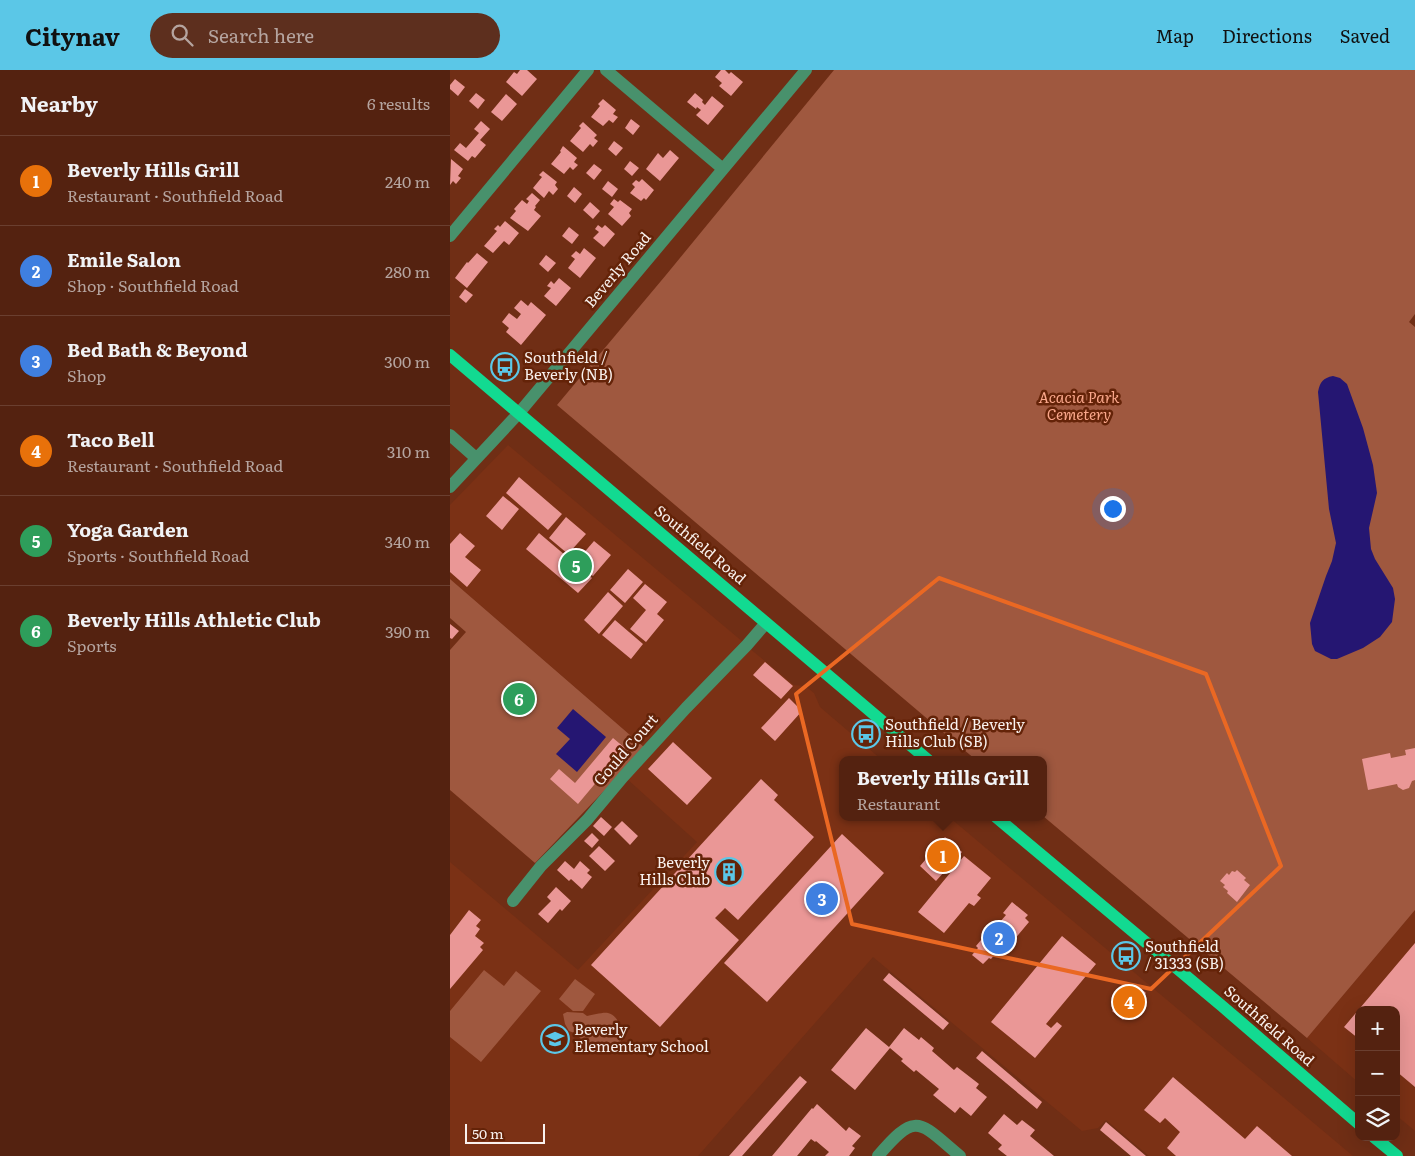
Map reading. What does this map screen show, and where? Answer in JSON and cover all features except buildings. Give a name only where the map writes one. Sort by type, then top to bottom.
[{"type":"main road","name":"Southfield Road","points":[[450,356],[923,756]]},
{"type":"main road","name":"Southfield Road","points":[[1001,821],[1222,1006],[1355,1121]]},
{"type":"main road","points":[[1379,1141],[1397,1156]]},
{"type":"street","points":[[450,236],[588,70]]},
{"type":"street","points":[[606,70],[723,169]]},
{"type":"street","name":"Beverly Road","points":[[450,486],[519,413],[806,70]]},
{"type":"street","points":[[450,435],[476,458]]},
{"type":"street","name":"Gould Court","points":[[513,901],[541,866],[587,820],[686,708],[747,645],[766,622]]},
{"type":"street","points":[[878,1156],[902,1130],[914,1125],[929,1130],[960,1156]]},
{"type":"highlighted area","points":[[939,578],[1206,674],[1281,866],[1151,989],[852,924],[796,694]]},
{"type":"shaded area","points":[[1333,376],[1340,378],[1347,384],[1363,428],[1373,465],[1377,493],[1369,528],[1371,549],[1393,588],[1395,599],[1392,622],[1380,637],[1363,648],[1337,659],[1331,659],[1315,651],[1312,644],[1310,623],[1332,561],[1336,543],[1329,509],[1318,392],[1322,381]]},
{"type":"shaded area","points":[[508,445],[743,642],[645,748],[450,579],[450,505]]},
{"type":"shaded area","points":[[749,648],[794,685],[805,686],[814,693],[820,707],[877,756],[839,756],[839,821],[954,821],[1353,1156],[1149,1156],[1106,1120],[1098,1128],[1082,1131],[873,957],[698,1156],[450,1156],[450,862],[578,970],[697,842],[626,778]]},
{"type":"shaded area","points":[[573,709],[606,737],[577,772],[556,754],[570,739],[557,728]]},
{"type":"shaded area","points":[[1415,910],[1415,1131],[1400,1118],[1400,1006],[1355,1006],[1355,1080],[1307,1038]]},
{"type":"green space","name":"Acacia Park Cemetery","points":[[834,70],[1415,70],[1415,314],[1409,322],[1415,327],[1415,910],[1307,1038],[1047,819],[1047,756],[971,756],[557,405]]},
{"type":"green space","points":[[450,579],[645,748],[535,863],[450,790],[450,650],[466,632],[450,618]]},
{"type":"green space","points":[[484,970],[504,986],[516,971],[541,991],[481,1062],[450,1037],[450,1011]]},
{"type":"green space","points":[[575,979],[595,994],[583,1011],[573,1011],[559,999]]},
{"type":"green space","points":[[567,1012],[583,1013],[587,1016],[603,1013],[612,1015],[620,1026],[622,1036],[619,1045],[610,1053],[596,1054],[584,1044],[577,1034],[569,1031],[563,1014]]},
{"type":"place","name":"Southfield / Beverly (NB)","points":[[505,367]]},
{"type":"place","name":"Yoga Garden","points":[[576,566]]},
{"type":"place","name":"Beverly Hills Athletic Club","points":[[519,699]]},
{"type":"place","name":"Southfield / Beverly Hills Club (SB)","points":[[866,734]]},
{"type":"place","name":"Beverly Hills Grill","points":[[943,856]]},
{"type":"place","name":"Beverly Hills Club","points":[[729,872]]},
{"type":"place","name":"Bed Bath & Beyond","points":[[822,899]]},
{"type":"place","name":"Emile Salon","points":[[999,938]]},
{"type":"place","name":"Southfield / 31333 (SB)","points":[[1126,956]]},
{"type":"place","name":"Taco Bell","points":[[1129,1002]]},
{"type":"place","name":"Beverly Elementary School","points":[[555,1039]]}]
